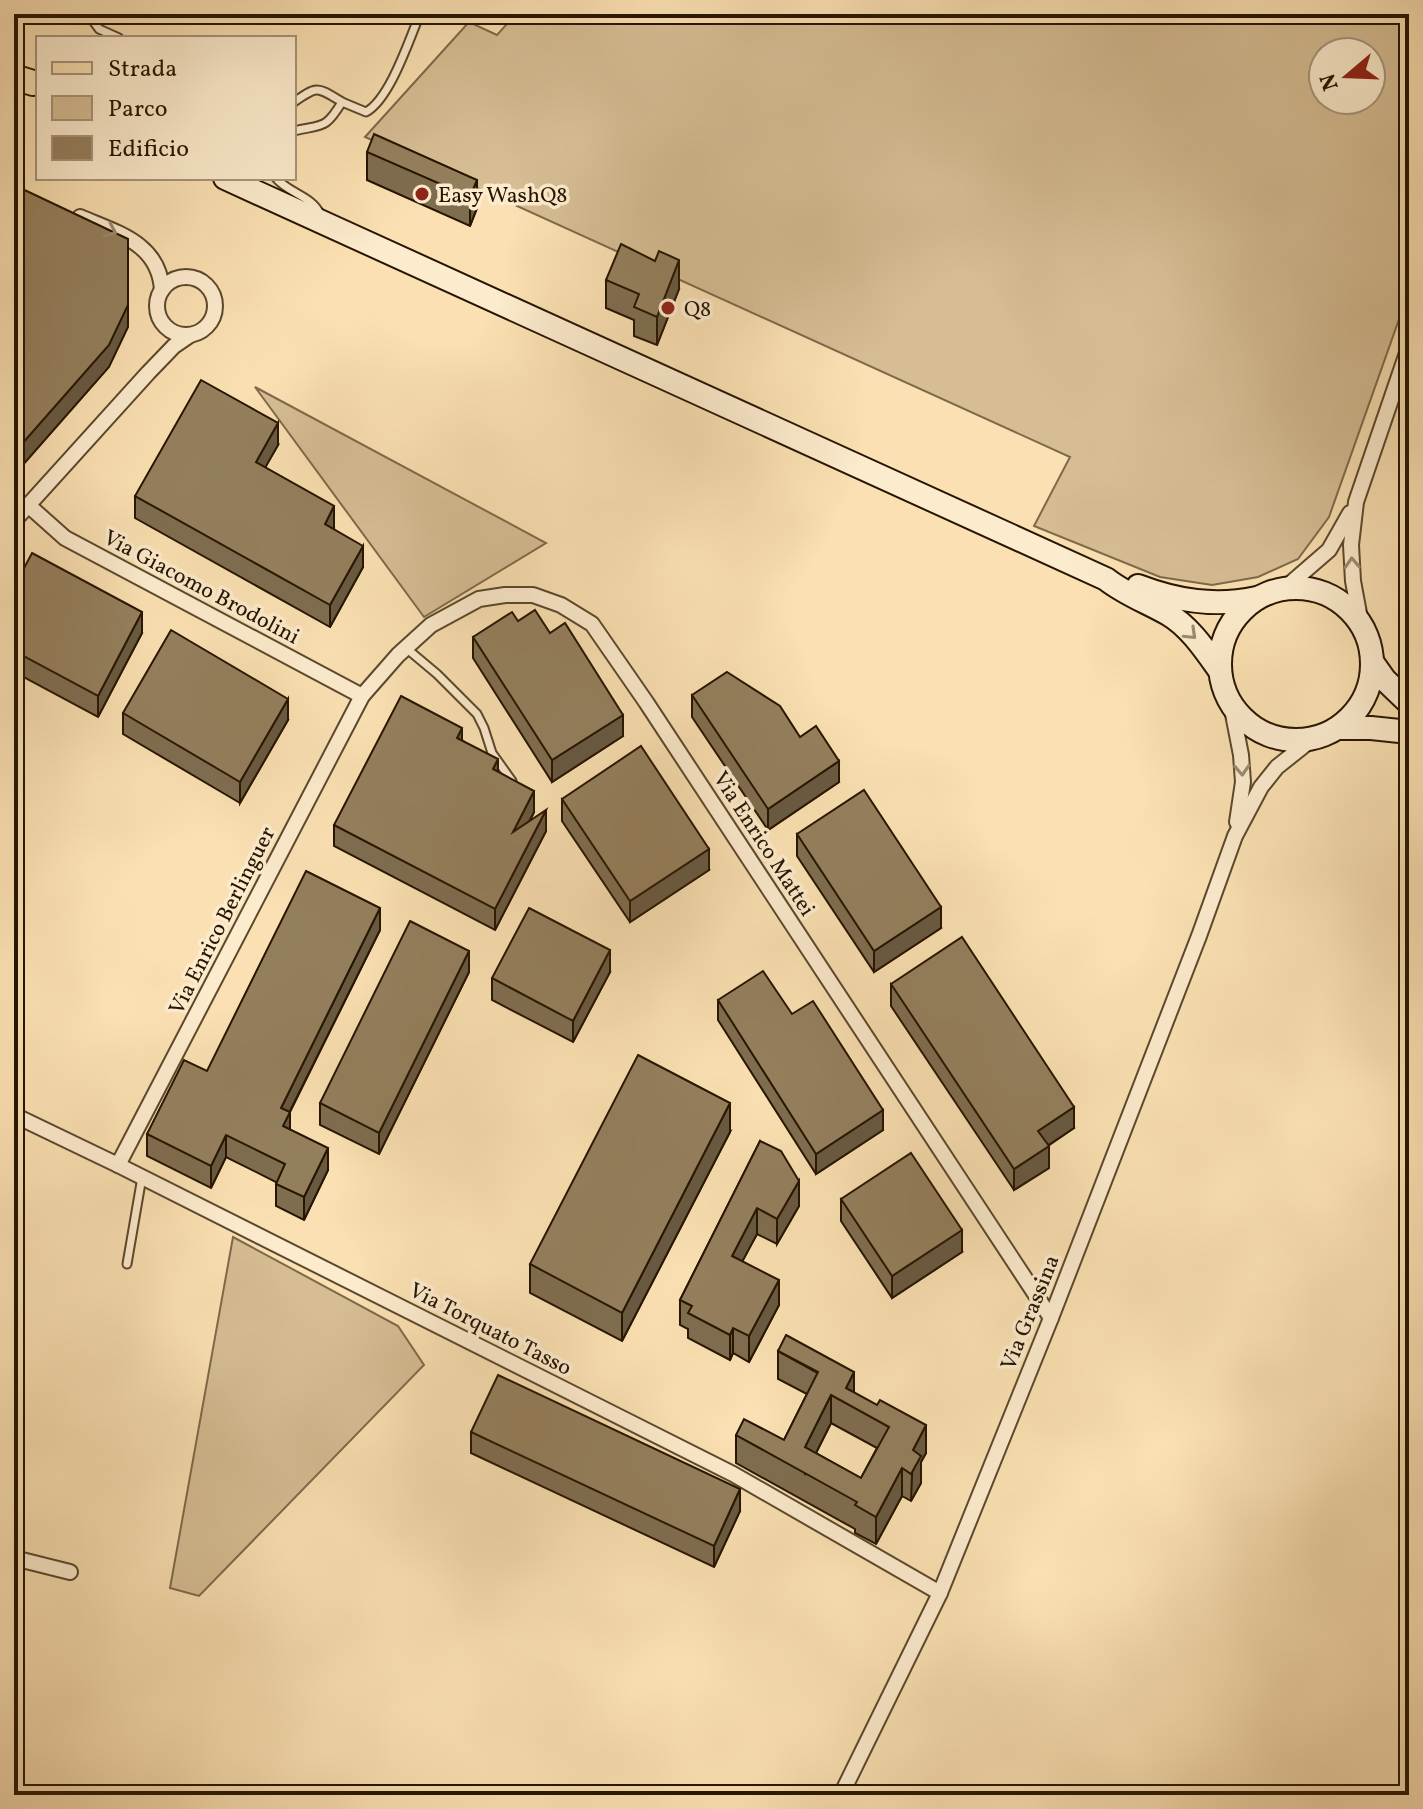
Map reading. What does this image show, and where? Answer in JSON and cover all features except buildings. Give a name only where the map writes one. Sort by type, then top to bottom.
[{"type":"main road","points":[[14,67],[28,82]]},
{"type":"main road","points":[[236,180],[324,224],[1106,579],[1171,616],[1198,640],[1220,671]]},
{"type":"main road","points":[[1106,579],[1191,602],[1235,603],[1284,589],[1306,589],[1327,594],[1351,611],[1361,624],[1371,648],[1373,663],[1370,685],[1358,709],[1340,728],[1311,740],[1285,740],[1253,728],[1231,704],[1222,685],[1221,648],[1231,624],[1241,611],[1260,597]]},
{"type":"main road","points":[[1373,663],[1385,680],[1409,703]]},
{"type":"main road","points":[[1340,728],[1409,732]]},
{"type":"street","points":[[68,212],[122,235],[145,249],[159,270],[162,290]]},
{"type":"street","points":[[148,373],[161,347],[158,299],[162,290],[177,279],[186,277],[210,289],[214,298],[213,318],[200,332],[180,335],[164,325],[160,317]]},
{"type":"street","points":[[14,521],[148,373],[174,346],[190,335]]},
{"type":"street","points":[[1284,589],[1329,550],[1356,502],[1409,347]]},
{"type":"street","points":[[1356,502],[1351,545],[1353,581],[1361,624]]},
{"type":"street","name":"Via Giacomo Brodolini","points":[[28,505],[65,538],[362,696]]},
{"type":"street","name":"Via Enrico Mattei","points":[[362,696],[431,625],[479,599],[533,595],[561,605],[592,624],[1051,1318]]},
{"type":"street","name":"Via Enrico Berlinguer","points":[[118,1165],[362,696]]},
{"type":"street","name":"Via Grassina","points":[[1231,704],[1243,782],[1235,836]]},
{"type":"street","name":"Via Grassina","points":[[841,1795],[940,1593],[1051,1318],[1235,836],[1261,787],[1277,767],[1311,740]]},
{"type":"street","name":"Via Torquato Tasso","points":[[14,1115],[733,1474],[940,1593]]},
{"type":"street","points":[[14,1558],[70,1572]]},
{"type":"lane","points":[[88,14],[99,29],[115,36]]},
{"type":"lane","points":[[296,101],[311,90],[320,89],[366,112],[375,107],[385,94],[420,14]]},
{"type":"lane","points":[[296,131],[322,126],[342,102]]},
{"type":"lane","points":[[277,180],[317,206],[324,224]]},
{"type":"lane","points":[[406,648],[477,714],[492,753],[507,777],[519,788]]},
{"type":"lane","points":[[127,1264],[142,1177]]},
{"type":"green space","points":[[516,14],[1409,14],[1409,291],[1329,517],[1298,559],[1258,577],[1212,585],[1160,577],[1034,526],[1070,457],[365,137],[469,22],[497,35]]},
{"type":"green space","points":[[255,387],[546,543],[424,617]]},
{"type":"green space","points":[[233,1237],[398,1326],[424,1365],[199,1596],[170,1588]]},
{"type":"place","name":"Easy WashQ8","points":[[422,194]]},
{"type":"place","name":"Q8","points":[[668,308]]}]
